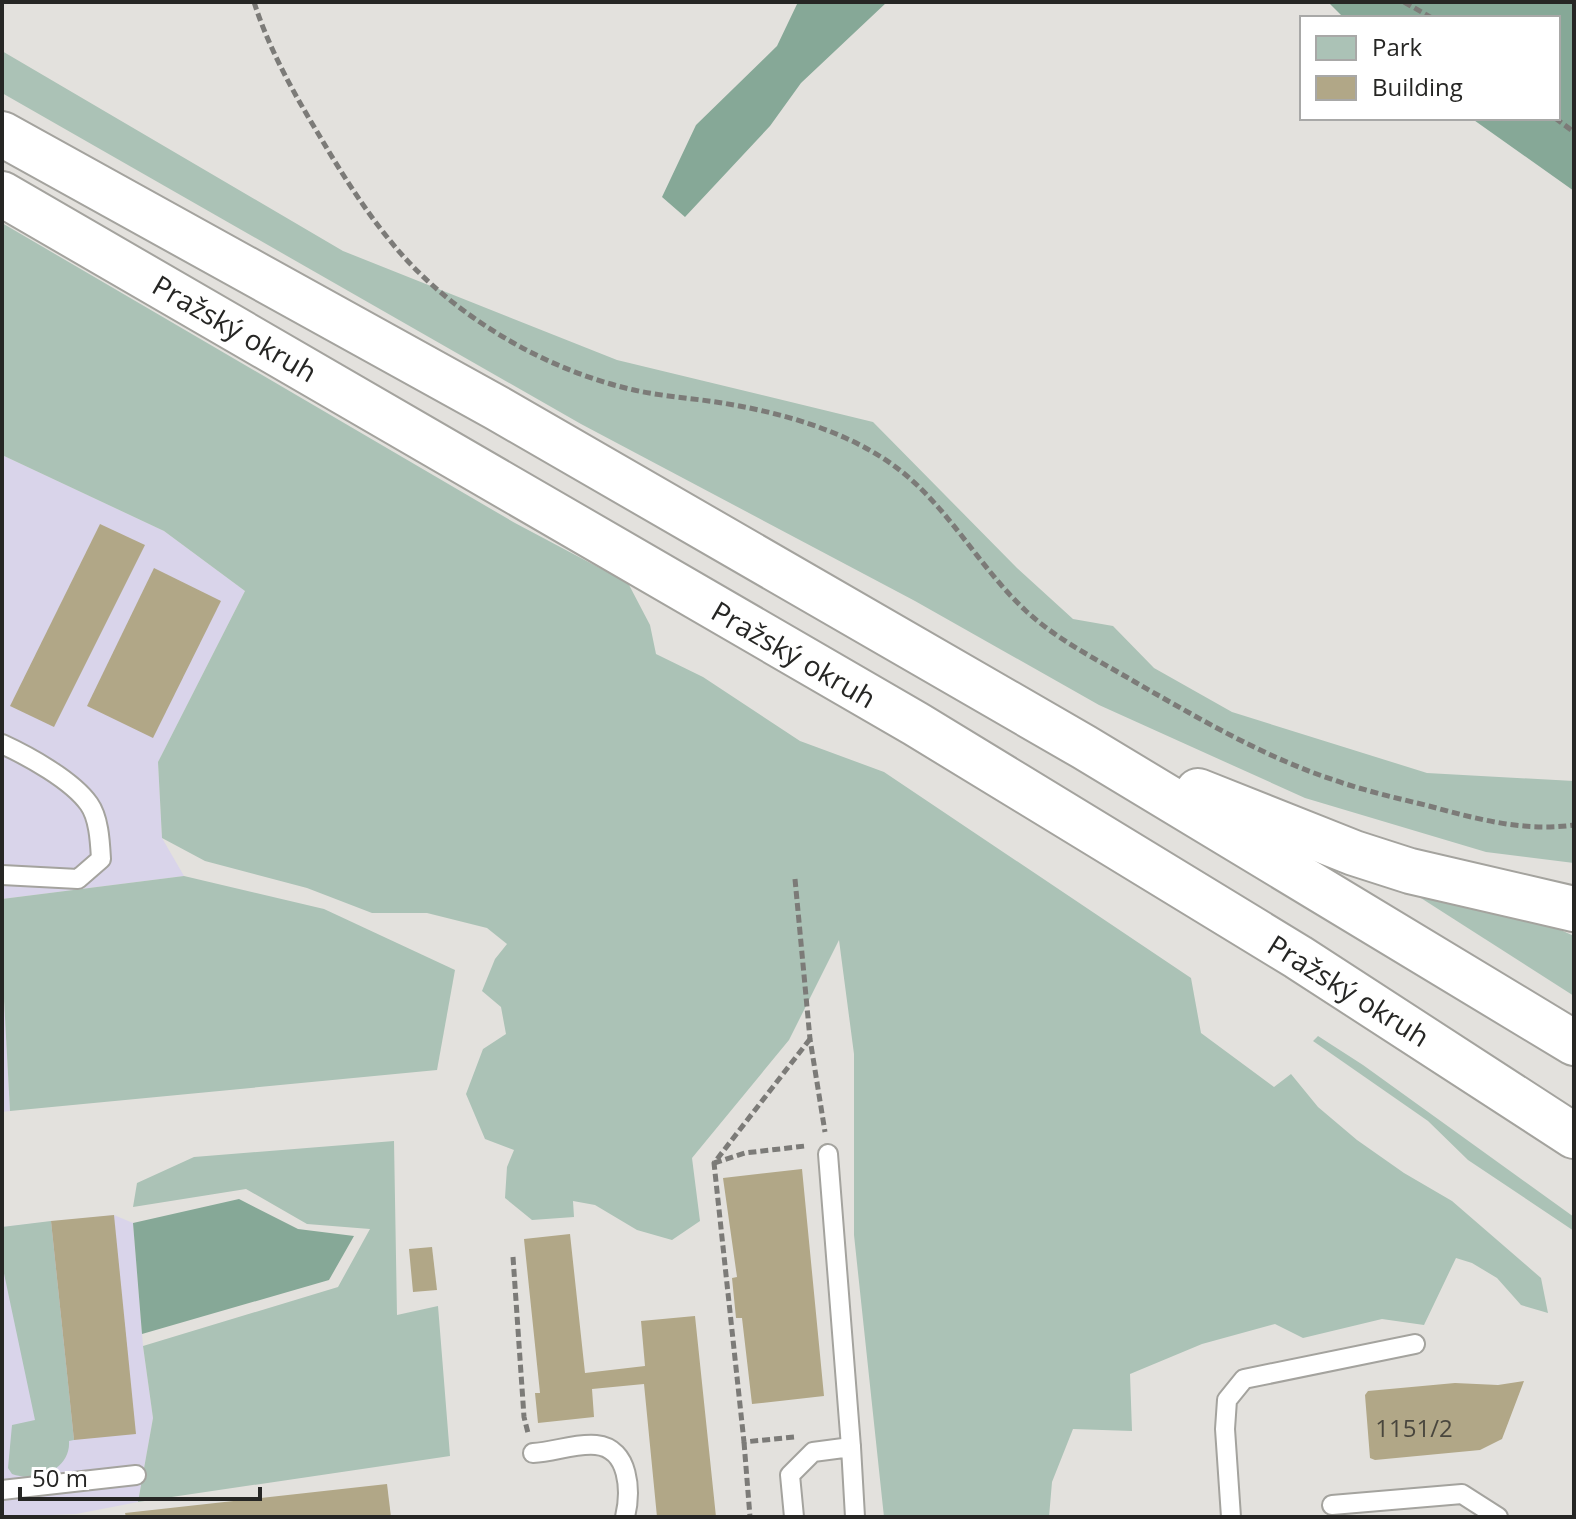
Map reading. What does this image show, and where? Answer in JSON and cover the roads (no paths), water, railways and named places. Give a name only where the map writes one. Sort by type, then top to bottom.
[{"type":"highway","name":"Pražský okruh","points":[[2,134],[497,408],[1084,747],[1574,1043]]},
{"type":"highway","name":"Pražský okruh","points":[[2,194],[1006,778],[1298,957],[1574,1136]]},
{"type":"highway","points":[[1084,747],[1354,853],[1463,885],[1574,909]]},
{"type":"lane","points":[[2,744],[33,758],[90,805],[99,836],[101,859],[78,879],[2,875]]},
{"type":"lane","points":[[828,1154],[855,1517]]},
{"type":"lane","points":[[1231,1517],[1225,1429],[1227,1400],[1244,1379],[1415,1344]]},
{"type":"lane","points":[[533,1453],[598,1445],[616,1454],[627,1474],[625,1517]]},
{"type":"lane","points":[[794,1517],[790,1475],[813,1452],[851,1447]]},
{"type":"lane","points":[[2,1490],[136,1475]]},
{"type":"lane","points":[[1332,1505],[1462,1494],[1498,1517]]}]
